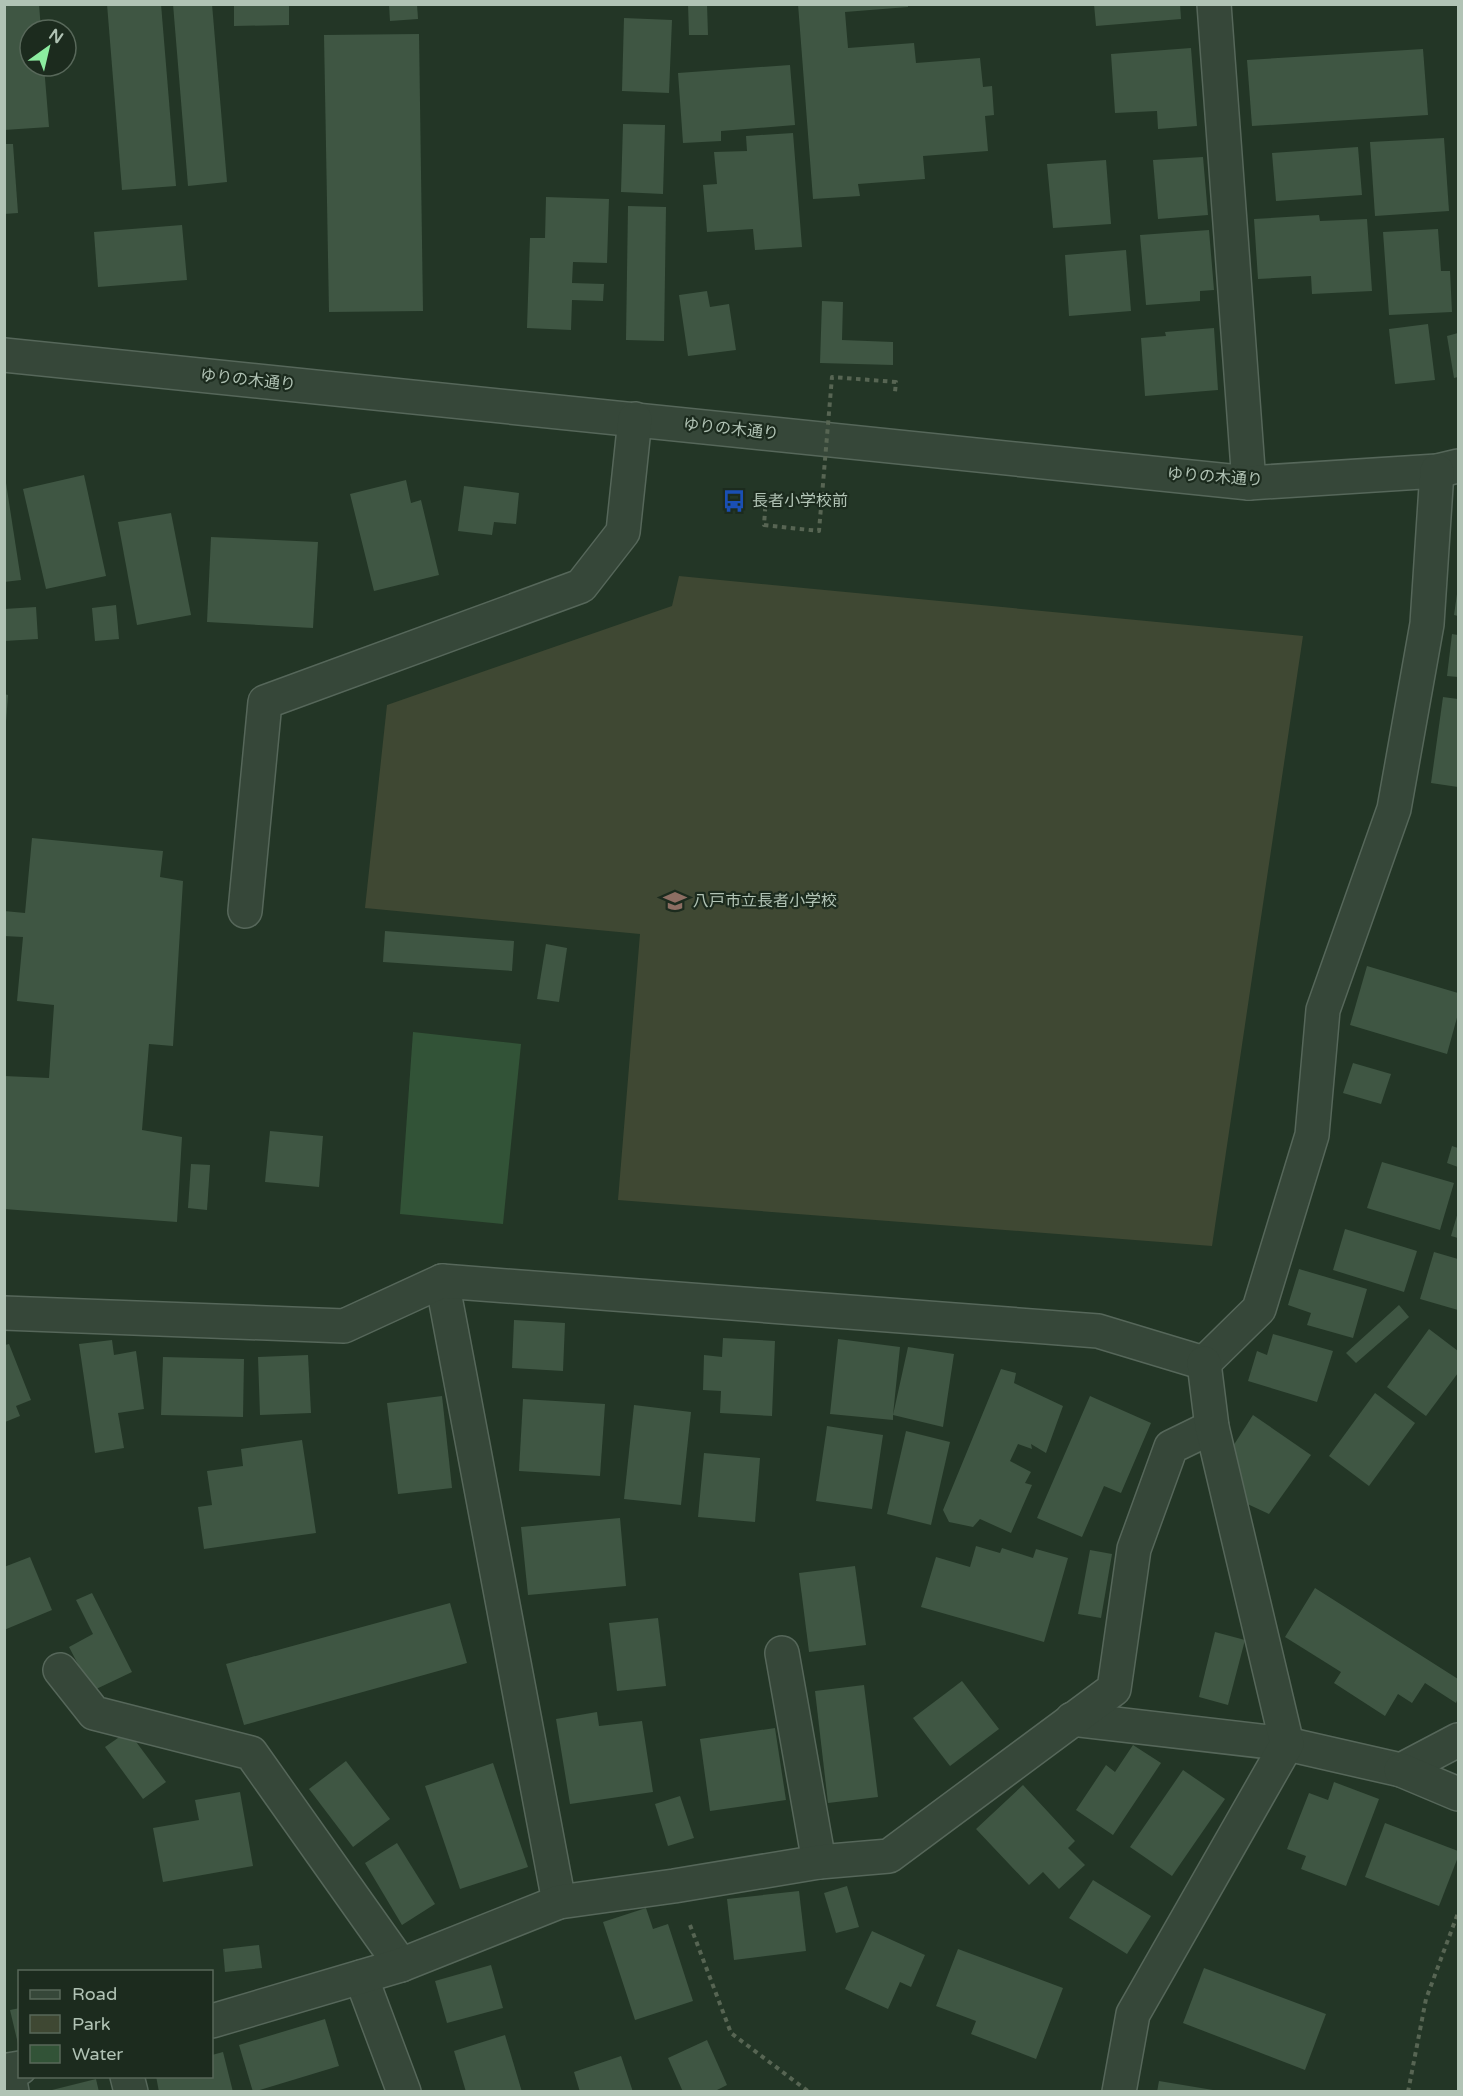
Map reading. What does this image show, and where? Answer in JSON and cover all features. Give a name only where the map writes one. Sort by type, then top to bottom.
[{"type":"street","points":[[1214,4],[1250,483]]},
{"type":"street","name":"ゆりの木通り","points":[[4,355],[1250,483],[1448,468]]},
{"type":"street","points":[[245,911],[265,702],[581,586],[622,532],[635,420]]},
{"type":"street","points":[[1204,1363],[1260,1309],[1312,1135],[1323,1010],[1394,809],[1428,624],[1448,468]]},
{"type":"street","points":[[4,1313],[344,1326],[442,1281],[1098,1332],[1204,1363]]},
{"type":"street","points":[[442,1281],[559,1902]]},
{"type":"street","points":[[1119,2091],[1133,2014],[1287,1744],[1212,1427],[1204,1363]]},
{"type":"street","points":[[213,2021],[401,1965],[559,1902],[819,1862],[889,1856],[1114,1689],[1134,1548],[1171,1447],[1212,1427]]},
{"type":"street","points":[[782,1653],[819,1862]]},
{"type":"street","points":[[60,1670],[94,1713],[251,1753],[401,1965]]},
{"type":"street","points":[[1072,1719],[1287,1744],[1401,1770],[1458,1794]]},
{"type":"street","points":[[1401,1770],[1458,1740]]},
{"type":"street","points":[[362,1977],[404,2091]]},
{"type":"street","points":[[12,2091],[9,2070],[18,2068]]},
{"type":"path","points":[[766,498],[764,525],[819,531],[832,377],[896,381],[895,392]]},
{"type":"path","points":[[674,1886],[731,2033],[809,2091]]},
{"type":"path","points":[[1408,2091],[1426,1999],[1458,1913]]},
{"type":"green space","points":[[679,576],[1303,636],[1212,1246],[618,1200],[640,934],[365,908],[387,705],[672,606]]},
{"type":"water","points":[[413,1032],[521,1044],[503,1224],[400,1214]]},
{"type":"building","points":[[4,4],[39,4],[40,18],[18,18],[18,78],[45,78],[49,127],[4,130]]},
{"type":"building","points":[[107,4],[161,4],[176,186],[122,190]]},
{"type":"building","points":[[173,4],[212,4],[227,182],[188,186]]},
{"type":"building","points":[[234,4],[289,4],[289,25],[234,26]]},
{"type":"building","points":[[389,4],[417,4],[418,19],[390,21]]},
{"type":"building","points":[[688,4],[707,4],[708,35],[689,35]]},
{"type":"building","points":[[798,4],[908,4],[908,7],[845,12],[848,48],[914,43],[916,63],[980,58],[983,87],[992,86],[994,115],[985,116],[988,151],[923,156],[925,179],[858,184],[860,196],[813,199]]},
{"type":"building","points":[[1094,4],[1180,4],[1181,19],[1096,26]]},
{"type":"building","points":[[624,18],[672,20],[669,93],[622,91]]},
{"type":"building","points":[[419,34],[423,311],[329,312],[324,35]]},
{"type":"building","points":[[1191,48],[1197,126],[1158,129],[1157,111],[1115,113],[1111,54]]},
{"type":"building","points":[[1423,49],[1428,115],[1252,126],[1247,60]]},
{"type":"building","points":[[790,65],[795,125],[721,131],[721,141],[683,143],[678,73]]},
{"type":"building","points":[[623,124],[665,125],[663,194],[621,192]]},
{"type":"building","points":[[793,133],[802,247],[755,250],[753,229],[707,232],[703,185],[717,184],[714,152],[747,151],[746,136]]},
{"type":"building","points":[[1444,138],[1449,211],[1375,216],[1370,142]]},
{"type":"building","points":[[4,144],[13,144],[18,213],[4,214]]},
{"type":"building","points":[[1358,147],[1362,195],[1276,201],[1272,153]]},
{"type":"building","points":[[1203,157],[1208,215],[1158,219],[1153,160]]},
{"type":"building","points":[[1106,160],[1111,224],[1053,228],[1047,164]]},
{"type":"building","points":[[546,197],[609,199],[607,263],[573,262],[572,283],[604,284],[603,301],[572,300],[571,330],[527,328],[530,238],[545,238]]},
{"type":"building","points":[[628,206],[666,207],[664,341],[626,340]]},
{"type":"building","points":[[1319,215],[1320,221],[1367,219],[1372,291],[1312,294],[1311,276],[1258,279],[1254,219]]},
{"type":"building","points":[[182,225],[187,280],[98,287],[94,232]]},
{"type":"building","points":[[1438,229],[1441,271],[1450,271],[1452,312],[1389,315],[1383,232]]},
{"type":"building","points":[[1209,230],[1214,290],[1200,291],[1200,301],[1146,305],[1140,235]]},
{"type":"building","points":[[1126,250],[1131,311],[1069,316],[1065,255]]},
{"type":"building","points":[[707,291],[710,307],[729,304],[736,350],[688,356],[679,295]]},
{"type":"building","points":[[822,301],[843,302],[842,340],[893,342],[893,365],[820,363]]},
{"type":"building","points":[[1428,324],[1435,380],[1395,384],[1389,329]]},
{"type":"building","points":[[1214,328],[1218,390],[1145,396],[1141,338],[1166,336],[1165,332]]},
{"type":"building","points":[[1458,333],[1458,377],[1454,378],[1447,336]]},
{"type":"building","points":[[4,470],[21,580],[4,582]]},
{"type":"building","points":[[84,475],[106,576],[46,589],[23,489]]},
{"type":"building","points":[[406,480],[411,503],[421,500],[439,575],[374,591],[350,494]]},
{"type":"building","points":[[464,486],[519,493],[516,524],[494,522],[492,535],[458,531]]},
{"type":"building","points":[[171,513],[191,615],[137,625],[118,522]]},
{"type":"building","points":[[211,537],[318,542],[313,628],[207,622]]},
{"type":"building","points":[[1458,594],[1458,616],[1454,615]]},
{"type":"building","points":[[116,605],[119,639],[95,641],[92,608]]},
{"type":"building","points":[[36,607],[38,639],[4,641],[4,609]]},
{"type":"building","points":[[1452,634],[1458,635],[1458,677],[1447,676]]},
{"type":"building","points":[[4,694],[8,695],[6,722],[4,722]]},
{"type":"building","points":[[1443,697],[1458,699],[1458,787],[1431,783]]},
{"type":"building","points":[[32,838],[163,851],[160,877],[183,881],[173,1046],[149,1044],[142,1130],[182,1137],[177,1222],[4,1209],[4,1076],[49,1078],[54,1005],[17,1001],[23,937],[4,936],[4,911],[25,913]]},
{"type":"building","points":[[385,931],[514,941],[512,971],[383,962]]},
{"type":"building","points":[[546,944],[567,948],[559,1002],[537,999]]},
{"type":"building","points":[[1367,966],[1458,993],[1458,1014],[1447,1054],[1350,1025]]},
{"type":"building","points":[[1353,1063],[1391,1074],[1381,1104],[1343,1093]]},
{"type":"building","points":[[270,1131],[323,1136],[319,1187],[265,1182]]},
{"type":"building","points":[[1452,1146],[1458,1148],[1458,1167],[1447,1163]]},
{"type":"building","points":[[1382,1162],[1454,1183],[1440,1230],[1367,1208]]},
{"type":"building","points":[[191,1164],[210,1165],[207,1210],[188,1208]]},
{"type":"building","points":[[1458,1212],[1458,1238],[1451,1236]]},
{"type":"building","points":[[1345,1229],[1417,1251],[1404,1292],[1333,1270]]},
{"type":"building","points":[[1434,1252],[1458,1259],[1458,1310],[1420,1299]]},
{"type":"building","points":[[1299,1269],[1367,1289],[1353,1338],[1307,1325],[1311,1313],[1288,1305]]},
{"type":"building","points":[[1399,1305],[1409,1317],[1356,1363],[1346,1353]]},
{"type":"building","points":[[514,1320],[565,1323],[563,1371],[512,1368]]},
{"type":"building","points":[[1429,1329],[1458,1351],[1458,1373],[1426,1416],[1387,1387]]},
{"type":"building","points":[[1273,1334],[1333,1351],[1317,1402],[1248,1381],[1257,1351],[1267,1355]]},
{"type":"building","points":[[723,1338],[775,1341],[772,1416],[720,1413],[721,1391],[703,1390],[704,1355],[722,1357]]},
{"type":"building","points":[[838,1339],[900,1347],[893,1420],[830,1414]]},
{"type":"building","points":[[112,1340],[114,1355],[136,1351],[144,1409],[118,1413],[124,1448],[95,1453],[79,1344]]},
{"type":"building","points":[[9,1344],[31,1400],[16,1406],[20,1416],[5,1422],[5,1345]]},
{"type":"building","points":[[908,1347],[954,1354],[943,1427],[893,1415]]},
{"type":"building","points":[[308,1355],[311,1413],[260,1415],[258,1357]]},
{"type":"building","points":[[163,1357],[244,1359],[243,1417],[161,1415]]},
{"type":"building","points":[[1001,1369],[1016,1373],[1014,1383],[1063,1406],[1046,1453],[1031,1444],[1032,1449],[1018,1444],[1010,1461],[1031,1472],[1025,1483],[1032,1485],[1011,1533],[980,1519],[973,1527],[949,1522],[943,1510]]},
{"type":"building","points":[[1375,1393],[1415,1423],[1369,1486],[1329,1456]]},
{"type":"building","points":[[442,1396],[452,1488],[398,1494],[387,1403]]},
{"type":"building","points":[[1090,1396],[1151,1423],[1121,1493],[1104,1486],[1082,1537],[1037,1518]]},
{"type":"building","points":[[523,1399],[605,1404],[600,1476],[519,1471]]},
{"type":"building","points":[[634,1405],[691,1412],[681,1505],[624,1499]]},
{"type":"building","points":[[1253,1415],[1311,1455],[1269,1514],[1241,1501],[1226,1457]]},
{"type":"building","points":[[827,1426],[883,1435],[872,1509],[816,1501]]},
{"type":"building","points":[[906,1431],[950,1442],[931,1525],[887,1514]]},
{"type":"building","points":[[302,1440],[316,1533],[204,1549],[198,1507],[212,1505],[207,1471],[243,1466],[241,1449]]},
{"type":"building","points":[[704,1453],[760,1458],[755,1522],[698,1517]]},
{"type":"building","points":[[620,1518],[626,1586],[528,1595],[521,1527]]},
{"type":"building","points":[[976,1546],[1000,1553],[1002,1548],[1033,1558],[1036,1549],[1068,1558],[1044,1642],[921,1607],[936,1557],[970,1567]]},
{"type":"building","points":[[1090,1550],[1112,1554],[1101,1618],[1078,1614]]},
{"type":"building","points":[[30,1557],[52,1610],[4,1630],[4,1567]]},
{"type":"building","points":[[855,1566],[866,1645],[809,1652],[799,1573]]},
{"type":"building","points":[[1315,1588],[1458,1679],[1456,1703],[1425,1683],[1412,1703],[1398,1694],[1385,1716],[1334,1683],[1341,1672],[1285,1637]]},
{"type":"building","points":[[92,1593],[132,1672],[92,1691],[69,1647],[93,1634],[76,1600]]},
{"type":"building","points":[[450,1603],[467,1663],[244,1725],[226,1664]]},
{"type":"building","points":[[658,1618],[666,1686],[617,1691],[609,1623]]},
{"type":"building","points":[[1215,1632],[1245,1640],[1228,1705],[1199,1697]]},
{"type":"building","points":[[962,1681],[999,1729],[950,1766],[913,1718]]},
{"type":"building","points":[[864,1685],[878,1797],[828,1803],[815,1691]]},
{"type":"building","points":[[597,1712],[599,1726],[642,1721],[653,1792],[570,1804],[556,1719]]},
{"type":"building","points":[[775,1728],[786,1800],[710,1811],[700,1739]]},
{"type":"building","points":[[128,1731],[166,1782],[143,1799],[105,1747]]},
{"type":"building","points":[[1133,1745],[1161,1763],[1113,1835],[1076,1810],[1106,1765],[1115,1772]]},
{"type":"building","points":[[346,1761],[390,1819],[353,1847],[309,1789]]},
{"type":"building","points":[[493,1763],[528,1867],[460,1889],[425,1786]]},
{"type":"building","points":[[1183,1770],[1225,1799],[1172,1876],[1130,1847]]},
{"type":"building","points":[[1334,1782],[1379,1799],[1346,1886],[1301,1869],[1306,1856],[1287,1849],[1309,1793],[1328,1800]]},
{"type":"building","points":[[1023,1785],[1075,1841],[1068,1848],[1085,1865],[1059,1889],[1043,1872],[1029,1885],[976,1829]]},
{"type":"building","points":[[240,1792],[253,1866],[163,1882],[153,1828],[199,1820],[195,1800]]},
{"type":"building","points":[[680,1796],[694,1838],[668,1846],[655,1804]]},
{"type":"building","points":[[1385,1823],[1458,1851],[1458,1857],[1439,1906],[1365,1877]]},
{"type":"building","points":[[397,1843],[435,1904],[402,1925],[365,1863]]},
{"type":"building","points":[[1093,1880],[1151,1916],[1127,1954],[1069,1918]]},
{"type":"building","points":[[847,1886],[859,1927],[836,1933],[824,1893]]},
{"type":"building","points":[[799,1891],[806,1951],[734,1960],[727,1899]]},
{"type":"building","points":[[646,1908],[653,1929],[668,1924],[693,2001],[635,2020],[603,1922]]},
{"type":"building","points":[[872,1931],[925,1955],[911,1987],[900,1982],[888,2009],[845,1989]]},
{"type":"building","points":[[259,1945],[262,1968],[225,1972],[223,1949]]},
{"type":"building","points":[[958,1949],[1063,1988],[1036,2059],[971,2034],[976,2021],[936,2006]]},
{"type":"building","points":[[491,1965],[503,2008],[447,2023],[435,1981]]},
{"type":"building","points":[[1204,1968],[1326,2014],[1305,2070],[1183,2023]]},
{"type":"building","points":[[18,2008],[18,2044],[10,2010]]},
{"type":"building","points":[[325,2019],[339,2066],[253,2092],[239,2045]]},
{"type":"building","points":[[505,2035],[522,2092],[466,2092],[454,2051]]},
{"type":"building","points":[[707,2040],[727,2085],[713,2092],[683,2092],[668,2058]]},
{"type":"building","points":[[223,2052],[233,2092],[159,2092],[156,2078],[213,2078],[213,2055]]},
{"type":"building","points":[[621,2056],[633,2092],[580,2092],[574,2072]]},
{"type":"building","points":[[96,2079],[99,2092],[48,2092],[48,2091]]},
{"type":"building","points":[[1159,2081],[1213,2090],[1213,2092],[1157,2092]]},
{"type":"place","name":"長者小学校前","points":[[734,501]]},
{"type":"place","name":"八戸市立長者小学校","points":[[675,901]]}]
